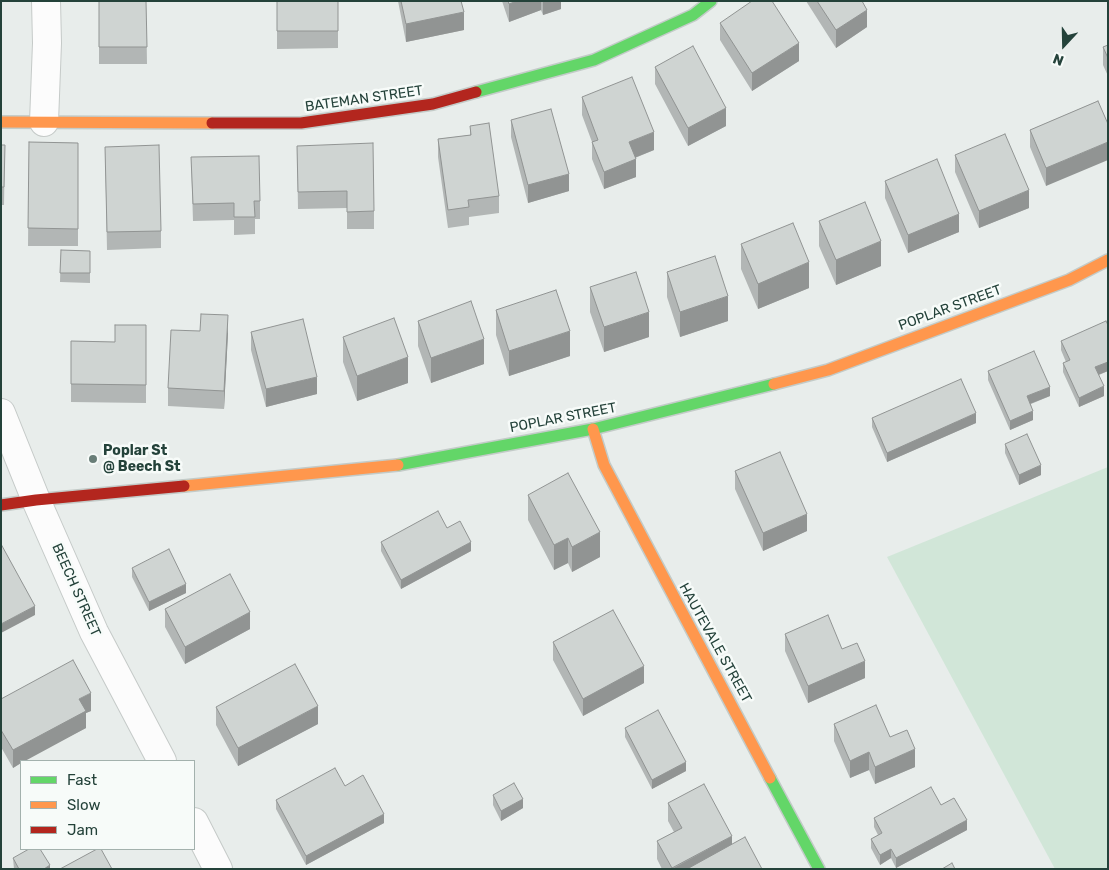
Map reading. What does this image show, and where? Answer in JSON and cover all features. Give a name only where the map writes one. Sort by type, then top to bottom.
[{"type":"street","points":[[44,122],[47,43],[46,1]]},
{"type":"street","name":"BATEMAN STREET","points":[[1,122],[301,124],[433,104],[594,60],[693,15],[711,1]]},
{"type":"street","name":"POPLAR STREET","points":[[1,505],[36,500],[392,466],[593,429],[828,370],[1070,280],[1108,260]]},
{"type":"street","name":"BEECH STREET","points":[[1,413],[36,500],[94,632],[161,760]]},
{"type":"street","name":"HAUTEVALE STREET","points":[[593,429],[604,465],[652,559],[819,869]]},
{"type":"street","points":[[195,824],[218,869]]},
{"type":"green space","points":[[1108,467],[1108,869],[1055,869],[887,557]]},
{"type":"building","points":[[99,1],[146,1],[147,47],[99,47]]},
{"type":"building","points":[[277,1],[338,1],[338,31],[277,31]]},
{"type":"building","points":[[401,1],[461,1],[464,12],[406,24]]},
{"type":"building","points":[[752,1],[772,1],[799,43],[752,73],[720,23]]},
{"type":"building","points":[[817,1],[862,1],[867,10],[836,30]]},
{"type":"building","points":[[1108,45],[1108,58],[1103,47]]},
{"type":"building","points":[[693,46],[726,108],[688,128],[655,67]]},
{"type":"building","points":[[632,77],[654,132],[629,142],[636,159],[604,172],[592,142],[598,140],[582,97]]},
{"type":"building","points":[[1098,101],[1108,124],[1108,142],[1046,168],[1030,130]]},
{"type":"building","points":[[551,109],[569,174],[528,185],[511,120]]},
{"type":"building","points":[[489,123],[499,196],[468,200],[469,207],[448,210],[438,139],[471,135],[470,126]]},
{"type":"building","points":[[1005,134],[1029,190],[979,211],[955,155]]},
{"type":"building","points":[[29,142],[78,143],[78,229],[28,228]]},
{"type":"building","points":[[373,143],[374,211],[347,212],[347,191],[298,192],[297,146]]},
{"type":"building","points":[[1,145],[5,145],[4,187],[1,187]]},
{"type":"building","points":[[159,145],[161,231],[107,232],[105,147]]},
{"type":"building","points":[[259,156],[260,201],[254,201],[255,217],[234,217],[234,203],[193,204],[191,157]]},
{"type":"building","points":[[937,159],[959,214],[908,235],[885,181]]},
{"type":"building","points":[[865,202],[881,241],[836,260],[819,221]]},
{"type":"building","points":[[793,223],[809,262],[758,284],[741,244]]},
{"type":"building","points":[[61,250],[90,251],[90,273],[60,273]]},
{"type":"building","points":[[715,256],[728,296],[680,312],[667,272]]},
{"type":"building","points":[[636,272],[649,312],[604,327],[590,287]]},
{"type":"building","points":[[556,290],[570,331],[509,351],[496,310]]},
{"type":"building","points":[[471,301],[484,339],[431,358],[418,321]]},
{"type":"building","points":[[201,314],[228,315],[224,391],[168,388],[171,330],[200,331]]},
{"type":"building","points":[[394,318],[408,357],[357,376],[343,337]]},
{"type":"building","points":[[303,319],[317,377],[266,389],[251,332]]},
{"type":"building","points":[[1106,321],[1108,325],[1108,362],[1095,367],[1104,386],[1079,398],[1063,363],[1070,360],[1061,341]]},
{"type":"building","points":[[115,325],[146,325],[146,385],[71,384],[71,341],[115,342]]},
{"type":"building","points":[[1034,351],[1050,387],[1027,396],[1033,411],[1010,421],[988,371]]},
{"type":"building","points":[[961,379],[976,413],[887,453],[872,418]]},
{"type":"building","points":[[1027,434],[1041,465],[1019,475],[1005,444]]},
{"type":"building","points":[[780,452],[807,514],[763,533],[735,471]]},
{"type":"building","points":[[568,473],[600,532],[572,547],[568,538],[554,545],[528,495]]},
{"type":"building","points":[[438,511],[447,528],[460,521],[471,542],[401,580],[381,542]]},
{"type":"building","points":[[1,544],[35,606],[1,624]]},
{"type":"building","points":[[169,549],[186,584],[149,602],[132,568]]},
{"type":"building","points":[[230,574],[250,612],[185,647],[165,609]]},
{"type":"building","points":[[613,610],[644,666],[583,699],[553,642]]},
{"type":"building","points":[[828,615],[842,649],[857,643],[865,661],[808,686],[785,634]]},
{"type":"building","points":[[73,660],[91,693],[79,699],[86,711],[13,750],[1,730],[1,699]]},
{"type":"building","points":[[295,664],[318,706],[238,748],[216,707]]},
{"type":"building","points":[[876,705],[890,737],[907,730],[915,749],[875,767],[869,752],[850,761],[834,724]]},
{"type":"building","points":[[658,710],[686,762],[652,780],[625,728]]},
{"type":"building","points":[[335,768],[345,786],[363,775],[384,814],[306,856],[276,800]]},
{"type":"building","points":[[514,783],[523,799],[501,811],[493,795]]},
{"type":"building","points":[[704,784],[732,836],[672,868],[657,841],[682,828],[668,803]]},
{"type":"building","points":[[931,787],[941,805],[954,798],[967,820],[896,858],[891,849],[880,855],[871,839],[882,833],[874,818]]},
{"type":"building","points":[[745,837],[762,869],[687,869]]},
{"type":"building","points":[[27,850],[41,850],[50,865],[44,869],[19,869],[13,858]]},
{"type":"building","points":[[95,850],[102,850],[112,869],[60,869]]},
{"type":"building","points":[[952,863],[955,869],[942,869]]},
{"type":"traffic: fast","points":[[476,92],[594,60],[693,15],[711,1]]},
{"type":"traffic: fast","points":[[398,465],[593,429],[774,384]]},
{"type":"traffic: fast","points":[[770,778],[819,869]]},
{"type":"traffic: slow","points":[[1,122],[212,123]]},
{"type":"traffic: slow","points":[[774,384],[828,370],[1069,280],[1108,260]]},
{"type":"traffic: slow","points":[[593,429],[604,465],[770,778]]},
{"type":"traffic: slow","points":[[184,486],[398,465]]},
{"type":"traffic: jam","points":[[212,123],[301,123],[433,104],[476,92]]},
{"type":"traffic: jam","points":[[1,505],[184,486]]},
{"type":"place","name":"Poplar St @ Beech St","points":[[93,459]]}]
